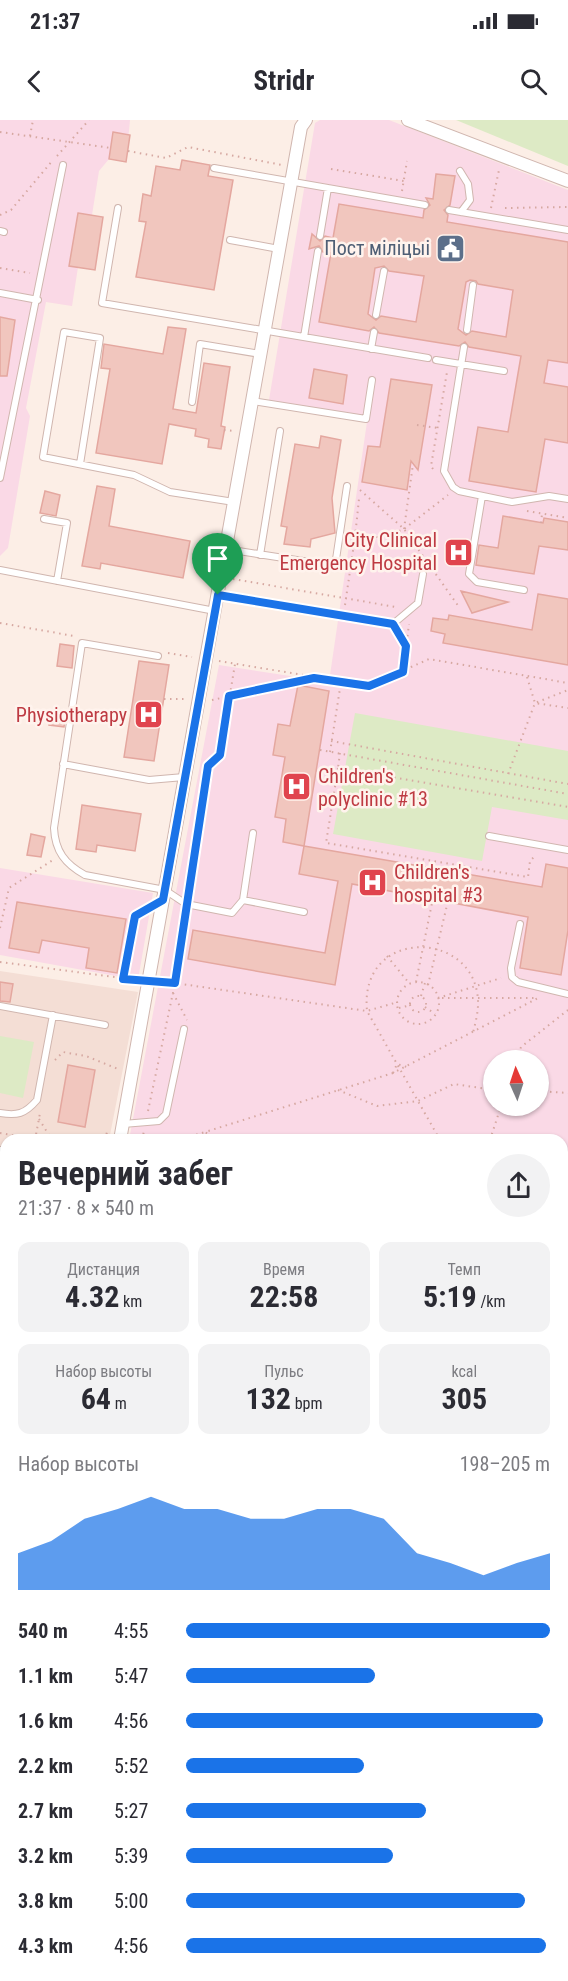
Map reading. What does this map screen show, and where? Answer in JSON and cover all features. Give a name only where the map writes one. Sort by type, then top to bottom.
[{"type":"street","points":[[121,1134],[294,167],[302,127],[306,120]]},
{"type":"street","points":[[408,120],[568,181]]},
{"type":"lane","points":[[0,478],[38,300],[63,165]]},
{"type":"lane","points":[[214,168],[425,205]]},
{"type":"lane","points":[[460,171],[468,184],[470,200],[461,212]]},
{"type":"lane","points":[[320,236],[328,188]]},
{"type":"lane","points":[[118,207],[102,303],[428,358]]},
{"type":"lane","points":[[449,210],[568,230]]},
{"type":"lane","points":[[230,240],[280,249]]},
{"type":"lane","points":[[304,337],[318,251]]},
{"type":"lane","points":[[376,315],[384,271]]},
{"type":"lane","points":[[467,330],[473,285]]},
{"type":"lane","points":[[0,293],[38,300]]},
{"type":"lane","points":[[80,464],[100,338],[64,332],[43,457],[134,475],[170,492],[234,502]]},
{"type":"lane","points":[[371,349],[374,332]]},
{"type":"lane","points":[[192,402],[200,344],[261,354]]},
{"type":"lane","points":[[464,346],[444,471],[453,487],[512,502],[549,496],[568,499]]},
{"type":"lane","points":[[436,360],[504,371]]},
{"type":"lane","points":[[252,401],[366,419],[372,380]]},
{"type":"lane","points":[[260,555],[280,431]]},
{"type":"lane","points":[[226,549],[335,567],[347,486]]},
{"type":"lane","points":[[482,496],[469,574],[477,582],[524,590]]},
{"type":"lane","points":[[44,519],[67,523],[57,581]]},
{"type":"lane","points":[[0,570],[215,611]]},
{"type":"lane","points":[[218,595],[393,624],[417,603],[423,574]]},
{"type":"lane","points":[[159,654],[82,643],[54,828],[56,847],[61,856],[74,869],[85,875],[164,895],[186,904],[232,913],[243,900],[253,833]]},
{"type":"lane","points":[[63,764],[149,780],[185,777]]},
{"type":"lane","points":[[489,836],[568,850]]},
{"type":"lane","points":[[243,900],[304,912]]},
{"type":"lane","points":[[520,924],[511,968],[512,977],[518,982],[568,994]]},
{"type":"lane","points":[[0,1006],[105,1025]]},
{"type":"lane","points":[[0,1113],[20,1115],[37,1100],[53,1015]]},
{"type":"lane","points":[[123,1124],[159,1121],[166,1114],[186,1026]]},
{"type":"path","points":[[30,136],[33,120]]},
{"type":"path","points":[[0,215],[11,210],[89,120]]},
{"type":"path","points":[[0,132],[111,148]]},
{"type":"path","points":[[128,151],[166,158],[188,147],[294,167]]},
{"type":"path","points":[[501,156],[491,208],[568,207]]},
{"type":"path","points":[[401,197],[407,161]]},
{"type":"path","points":[[331,169],[404,181]]},
{"type":"path","points":[[0,268],[42,274]]},
{"type":"path","points":[[417,425],[438,428],[449,362]]},
{"type":"path","points":[[224,430],[237,432]]},
{"type":"path","points":[[404,529],[413,464]]},
{"type":"path","points":[[360,490],[404,529]]},
{"type":"path","points":[[344,617],[359,499]]},
{"type":"path","points":[[541,523],[542,514]]},
{"type":"path","points":[[355,537],[385,537],[404,529]]},
{"type":"path","points":[[221,577],[411,609],[403,672]]},
{"type":"path","points":[[0,623],[80,637]]},
{"type":"path","points":[[393,624],[406,646]]},
{"type":"path","points":[[159,654],[206,659],[369,686],[429,659],[568,683]]},
{"type":"path","points":[[143,1134],[175,983],[208,766],[220,755],[235,664]]},
{"type":"path","points":[[508,774],[535,703],[527,677]]},
{"type":"path","points":[[164,699],[209,701],[314,678]]},
{"type":"path","points":[[330,752],[341,682]]},
{"type":"path","points":[[535,703],[568,690]]},
{"type":"path","points":[[535,703],[568,708]]},
{"type":"path","points":[[331,741],[568,784]]},
{"type":"path","points":[[320,750],[568,795]]},
{"type":"path","points":[[340,753],[326,843],[528,877],[532,856],[541,854]]},
{"type":"path","points":[[338,768],[568,807]]},
{"type":"path","points":[[0,928],[9,888],[61,856]]},
{"type":"path","points":[[463,874],[465,867]]},
{"type":"path","points":[[123,979],[135,916],[164,895]]},
{"type":"path","points":[[416,982],[433,898]]},
{"type":"path","points":[[436,1014],[425,1007],[421,996],[437,950],[448,901]]},
{"type":"path","points":[[437,1134],[367,1011],[366,994],[372,973],[387,956],[406,948],[446,952],[459,962],[474,984],[478,998],[478,1010],[473,1033]]},
{"type":"path","points":[[387,956],[409,983]]},
{"type":"path","points":[[0,962],[123,979],[175,983],[367,1011],[398,1002]]},
{"type":"path","points":[[438,998],[474,984],[497,979]]},
{"type":"path","points":[[409,983],[426,984],[438,998],[436,1014],[426,1023],[415,1024],[406,1021],[399,1008],[401,990],[409,983]]},
{"type":"path","points":[[173,993],[186,1026]]},
{"type":"path","points":[[421,996],[413,996],[411,1005],[415,1011],[421,1011],[425,1007]]},
{"type":"path","points":[[198,1134],[393,1073],[539,998],[438,998]]},
{"type":"path","points":[[399,1008],[411,1005]]},
{"type":"path","points":[[520,1050],[568,1010]]},
{"type":"path","points":[[51,1063],[63,1052],[86,1056],[120,1070]]},
{"type":"path","points":[[397,1064],[407,1067]]},
{"type":"path","points":[[393,1073],[397,1064]]},
{"type":"path","points":[[338,1090],[377,1106],[418,1101],[454,1084],[483,1088]]},
{"type":"path","points":[[549,1092],[568,1093]]},
{"type":"path","points":[[36,1134],[41,1108]]},
{"type":"path","points":[[492,1134],[498,1116]]},
{"type":"path","points":[[39,1119],[48,1134]]},
{"type":"path","points":[[106,1134],[107,1128]]},
{"type":"shaded area","points":[[0,120],[130,120],[126,162],[109,159],[99,171],[72,306],[46,302],[26,408],[30,416],[8,548],[0,556]]},
{"type":"shaded area","points":[[320,120],[389,120],[568,190],[568,1134],[130,1134],[219,665],[329,682],[367,422],[268,406],[315,123]]},
{"type":"shaded area","points":[[0,868],[153,893],[138,980],[0,955]]},
{"type":"shaded area","points":[[0,971],[138,992],[110,1134],[0,1134]]},
{"type":"green space","points":[[456,120],[568,120],[568,166]]},
{"type":"green space","points":[[355,713],[568,751],[568,820],[492,807],[482,861],[333,834]]},
{"type":"green space","points":[[0,1036],[34,1042],[23,1098],[0,1093]]},
{"type":"building","points":[[113,132],[130,135],[126,162],[109,159]]},
{"type":"building","points":[[182,160],[210,165],[208,176],[233,180],[214,290],[136,277],[146,222],[139,221],[143,194],[151,196],[156,166],[180,170]]},
{"type":"building","points":[[436,174],[455,176],[450,205],[444,210],[448,215],[447,222],[568,242],[568,363],[548,360],[544,383],[568,387],[568,443],[545,439],[536,492],[469,481],[478,427],[508,432],[521,356],[469,347],[465,342],[459,346],[379,333],[374,327],[369,331],[319,322],[331,253],[323,252],[319,246],[309,249],[312,234],[320,241],[325,236],[333,238],[339,204],[423,218],[424,210],[430,205],[426,198],[433,199]],"holes":[[[384,266],[389,271],[424,276],[416,322],[381,316],[376,320],[368,314],[375,268]],[[470,280],[478,284],[513,290],[506,337],[472,331],[466,335],[458,329],[466,282]]]},
{"type":"building","points":[[78,213],[103,217],[95,270],[69,266]]},
{"type":"building","points":[[0,317],[15,320],[7,376],[0,376]]},
{"type":"building","points":[[168,327],[186,329],[173,409],[196,413],[204,363],[230,367],[221,426],[225,427],[221,449],[208,447],[209,439],[195,436],[196,429],[169,424],[162,464],[96,453],[110,369],[101,368],[104,344],[163,354]]},
{"type":"building","points":[[314,369],[347,375],[343,404],[309,398]]},
{"type":"building","points":[[391,379],[432,385],[418,470],[411,461],[407,490],[362,482],[368,446],[380,447]]},
{"type":"building","points":[[321,436],[341,440],[332,498],[335,533],[311,539],[310,547],[284,544],[287,527],[281,526],[295,444],[319,448]]},
{"type":"building","points":[[97,486],[115,489],[109,526],[190,541],[183,578],[101,563],[100,569],[82,566]]},
{"type":"building","points":[[45,491],[60,495],[56,516],[40,513]]},
{"type":"building","points":[[503,516],[543,523],[544,518],[568,522],[568,550],[539,546],[534,574],[476,565],[479,545],[498,548]]},
{"type":"building","points":[[454,545],[468,547],[466,563],[456,561],[457,557],[452,556]]},
{"type":"building","points":[[461,591],[508,602],[472,613]]},
{"type":"building","points":[[538,594],[568,599],[568,665],[443,643],[445,634],[431,631],[433,618],[448,620],[449,615],[532,630]]},
{"type":"building","points":[[60,644],[74,646],[72,668],[57,666]]},
{"type":"building","points":[[139,661],[169,665],[154,761],[124,757]]},
{"type":"building","name":"Children's polyclinic #13","points":[[298,685],[329,691],[304,846],[283,842],[286,819],[275,817],[285,757],[273,755],[278,724],[290,726]]},
{"type":"building","points":[[51,711],[66,713],[64,727],[49,725]]},
{"type":"building","points":[[82,805],[141,814],[135,851],[97,845],[96,852],[76,849]]},
{"type":"building","points":[[31,834],[45,837],[41,857],[27,855]]},
{"type":"building","points":[[304,846],[542,887],[546,864],[568,868],[568,930],[561,975],[520,968],[528,917],[352,884],[335,985],[188,959],[193,930],[325,953],[338,881],[299,874]]},
{"type":"building","points":[[17,902],[126,919],[117,973],[86,968],[89,948],[42,940],[39,953],[9,948]]},
{"type":"building","points":[[0,982],[13,984],[10,1002],[0,1001]]},
{"type":"building","points":[[68,1065],[95,1070],[85,1127],[58,1122]]},
{"type":"place","name":"Пост міліцыі","points":[[451,248]]},
{"type":"place","name":"City Clinical Emergency Hospital","points":[[458,552]]},
{"type":"place","name":"Physiotherapy","points":[[148,715]]},
{"type":"place","name":"Children's polyclinic #13","points":[[297,787]]},
{"type":"place","name":"Children's hospital #3","points":[[373,883]]},
{"type":"route","points":[[218,595],[393,624],[406,646],[403,672],[369,686],[314,678],[229,696],[220,755],[208,766],[175,983],[123,979],[135,916],[163,900],[218,595]]}]
